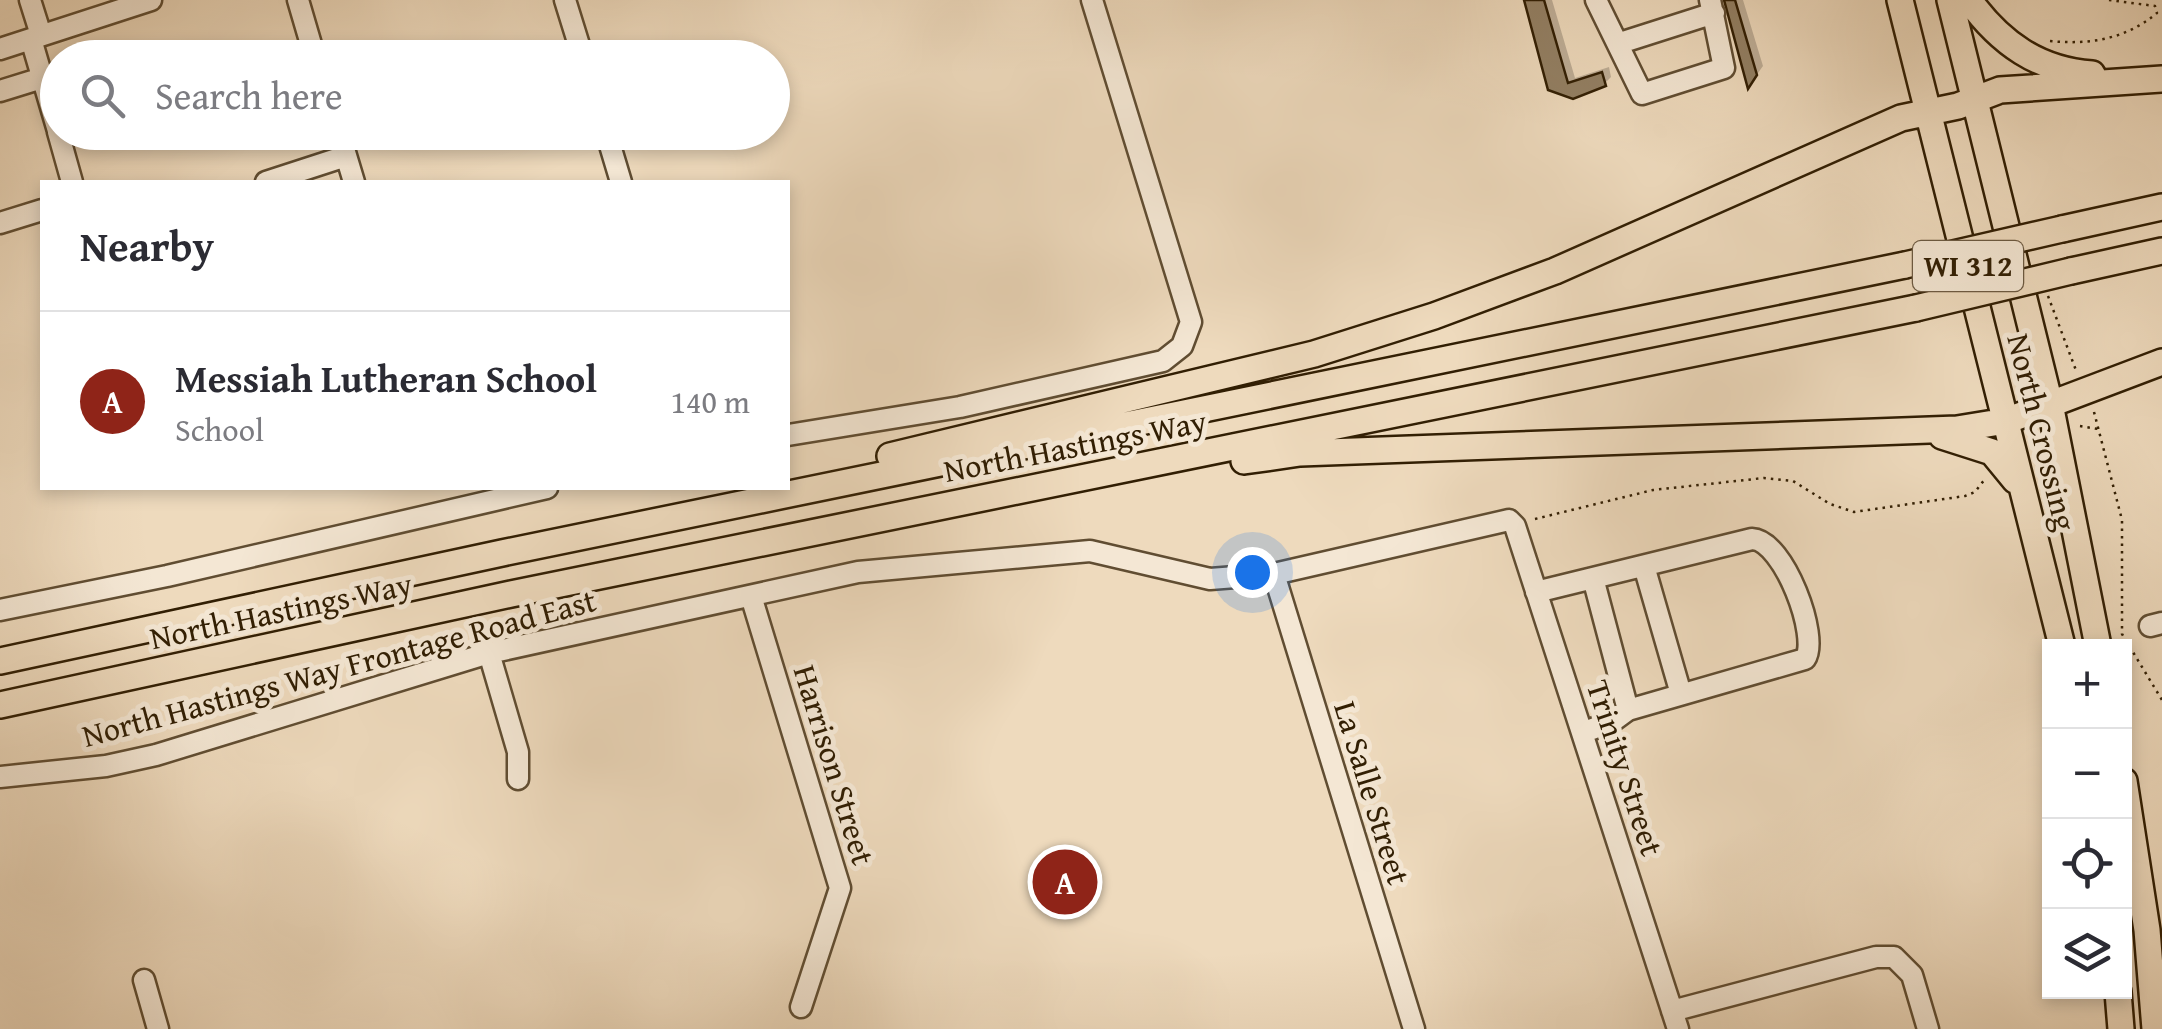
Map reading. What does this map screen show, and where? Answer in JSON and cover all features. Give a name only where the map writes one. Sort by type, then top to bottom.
[{"type":"main road","name":"North Crossing","points":[[1900,0],[2060,639]]},
{"type":"main road","name":"North Crossing","points":[[1950,0],[2050,404],[2097,639]]},
{"type":"main road","points":[[1969,0],[1987,26],[2038,62],[2066,72],[2162,78]]},
{"type":"main road","points":[[790,480],[1314,354],[1434,316],[1555,271],[1890,121],[1976,100],[2000,90],[2162,78]]},
{"type":"main road","name":"North Hastings Way","points":[[0,661],[502,553],[1905,265],[2162,207]]},
{"type":"main road","name":"North Hastings Way","points":[[0,705],[883,518],[1916,308],[2162,251]]},
{"type":"main road","points":[[883,518],[1300,453],[1892,431],[2006,420],[2162,362]]},
{"type":"main road","points":[[1892,431],[1974,443],[2003,460],[2024,495]]},
{"type":"main road","points":[[502,553],[752,490]]},
{"type":"main road","points":[[2130,819],[2146,918],[2155,1029]]},
{"type":"main road","points":[[2119,999],[2121,1029]]},
{"type":"street","points":[[30,0],[40,64]]},
{"type":"street","points":[[0,49],[152,0]]},
{"type":"street","points":[[298,0],[310,40]]},
{"type":"street","points":[[565,0],[577,40]]},
{"type":"street","points":[[790,435],[960,407],[1163,361],[1182,346],[1191,322],[1092,0]]},
{"type":"street","points":[[1601,1],[1642,94],[1724,68],[1712,6],[1620,43]]},
{"type":"street","points":[[0,90],[40,79]]},
{"type":"street","points":[[63,150],[71,180]]},
{"type":"street","points":[[344,150],[353,180]]},
{"type":"street","points":[[611,150],[620,180]]},
{"type":"street","points":[[272,180],[346,156]]},
{"type":"street","points":[[0,224],[40,211]]},
{"type":"street","points":[[449,490],[455,510]]},
{"type":"street","points":[[0,610],[539,490]]},
{"type":"street","name":"North Hastings Way Frontage Road East","points":[[0,777],[106,766],[156,755],[489,653],[902,566],[1064,551],[1126,557],[1210,578],[1274,574],[1505,520],[1515,526]]},
{"type":"street","name":"Trinity Street","points":[[1515,526],[1675,1020]]},
{"type":"street","points":[[1536,592],[1761,539],[1786,565],[1809,645],[1805,658],[1628,710],[1613,721],[1582,733]]},
{"type":"street","points":[[1644,566],[1681,694]]},
{"type":"street","name":"La Salle Street","points":[[1274,574],[1414,1029]]},
{"type":"street","points":[[1593,578],[1628,710]]},
{"type":"street","name":"Harrison Street","points":[[751,596],[840,888],[801,1007]]},
{"type":"street","points":[[489,653],[518,752],[518,780]]},
{"type":"street","points":[[1675,1020],[1876,957],[1894,957],[1912,974],[1928,1029]]},
{"type":"street","points":[[144,980],[158,1029]]},
{"type":"path","points":[[2080,426],[2099,429]]},
{"type":"path","points":[[1515,526],[1669,488],[1779,477],[1801,484],[1838,508],[1865,512],[1965,496],[1975,492],[1989,474]]},
{"type":"building","points":[[1524,0],[1544,0],[1568,83],[1602,72],[1606,86],[1573,99],[1548,90]]},
{"type":"building","points":[[1724,0],[1735,0],[1757,75],[1748,89]]},
{"type":"place","name":"Messiah Lutheran School","points":[[1065,882]]}]
